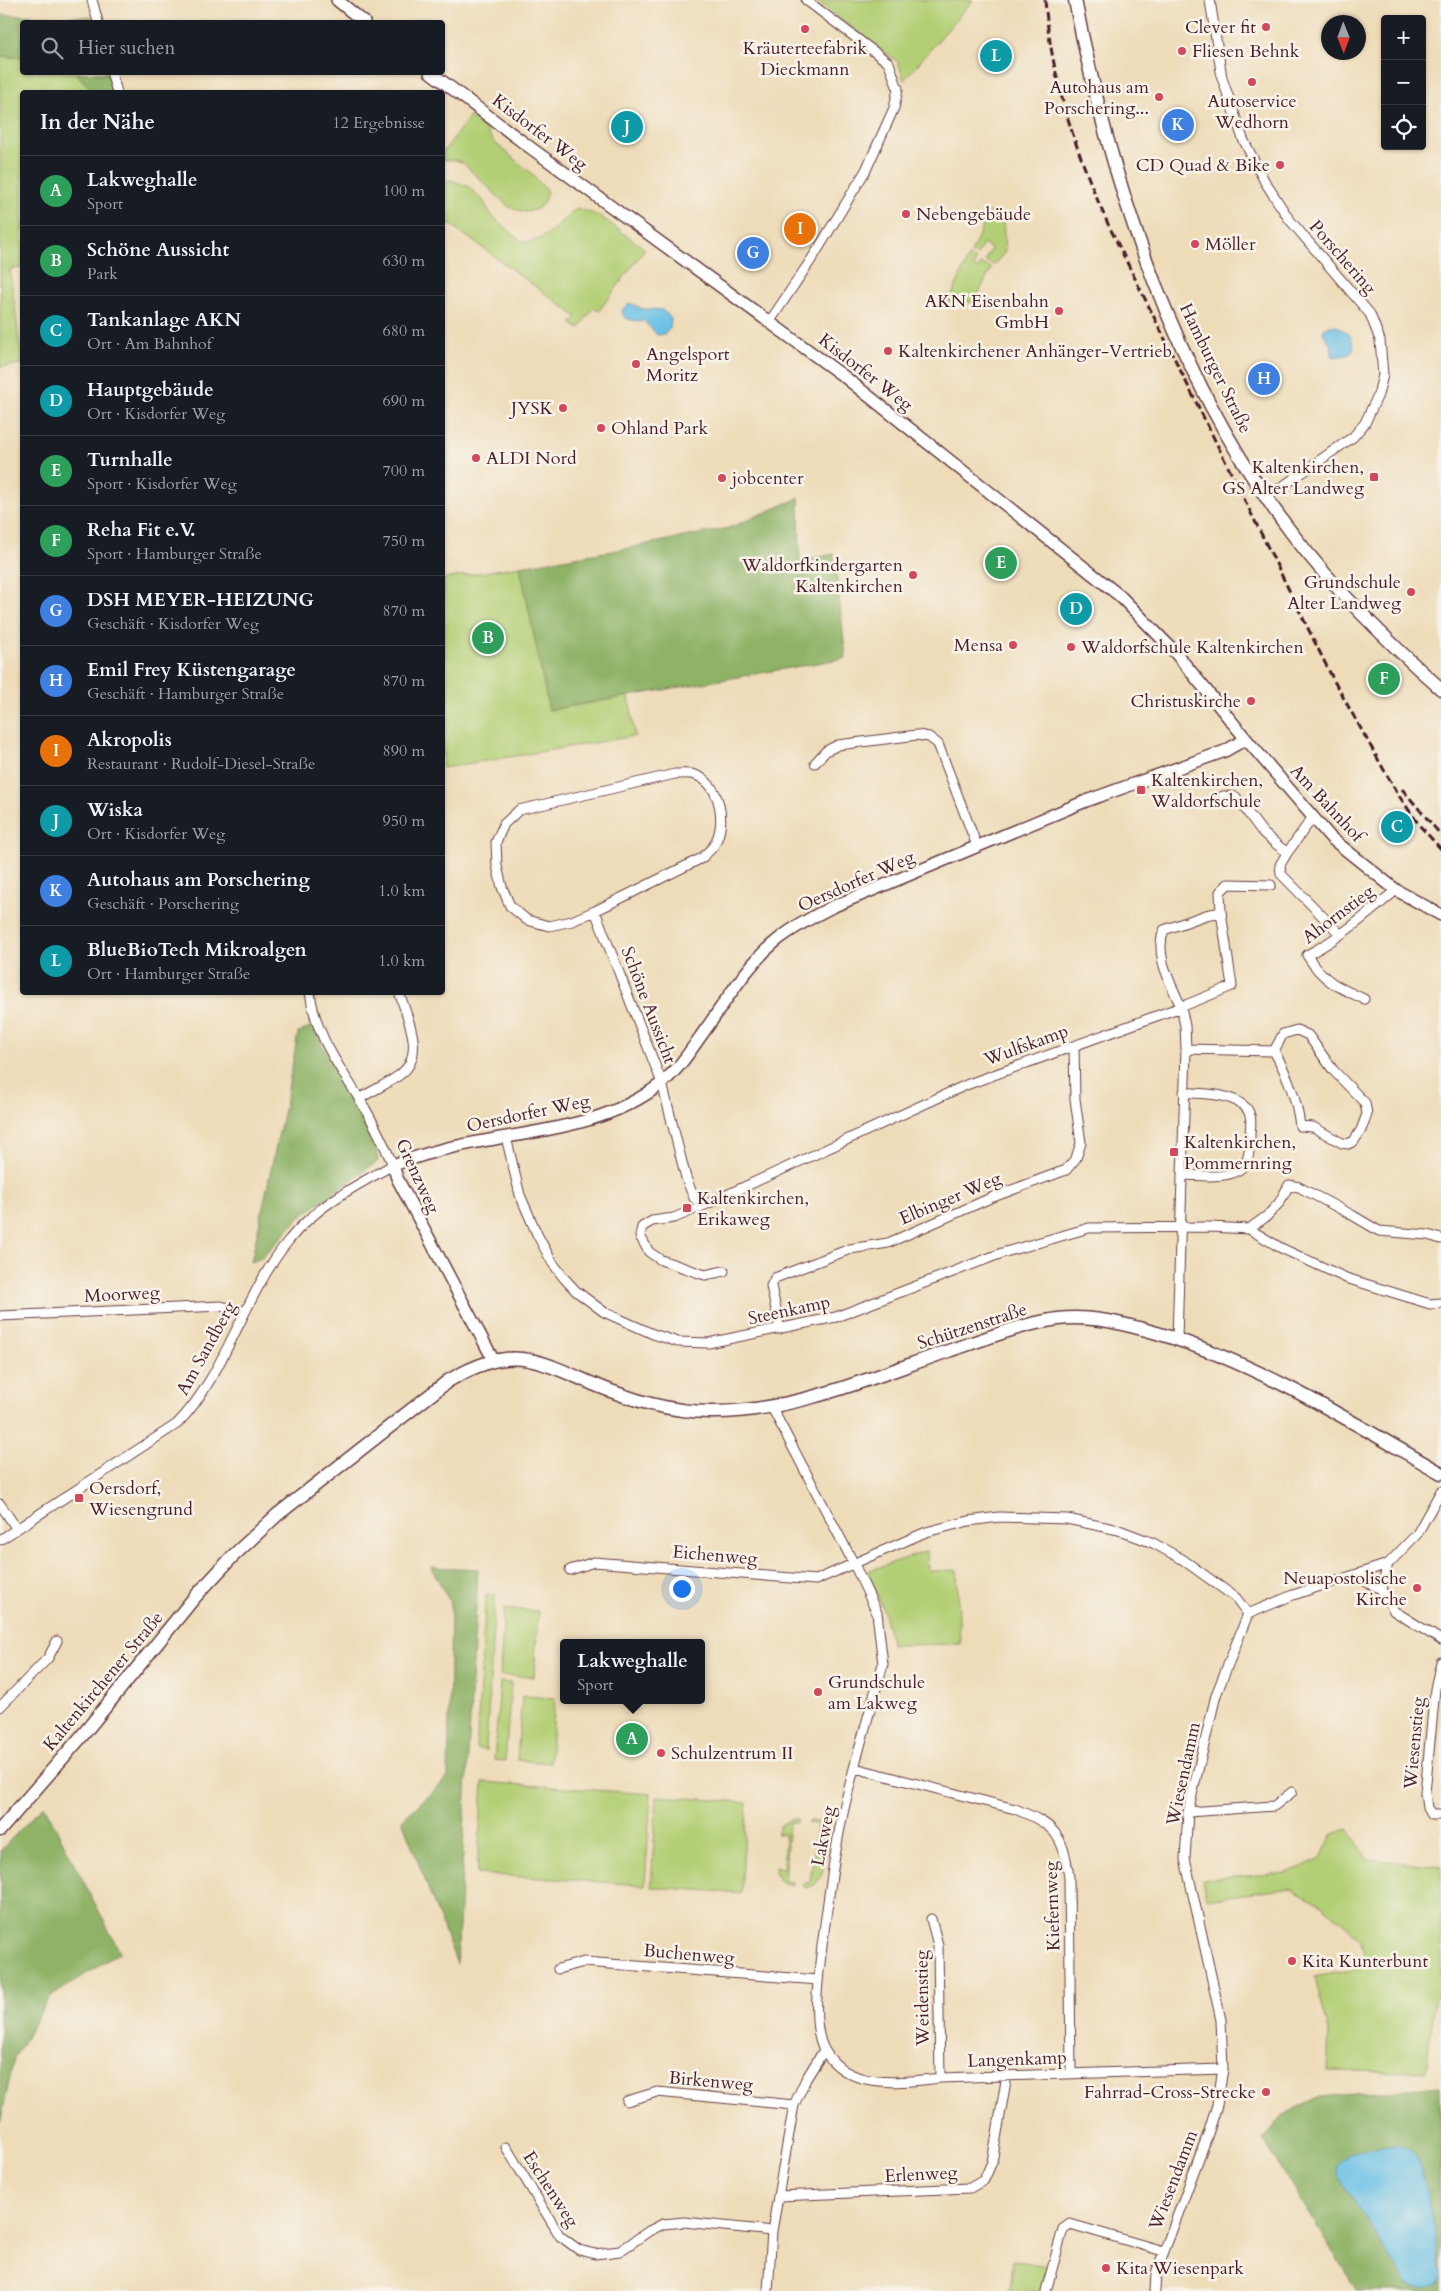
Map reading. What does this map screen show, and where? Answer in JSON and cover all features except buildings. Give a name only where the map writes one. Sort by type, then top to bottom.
[{"type":"main road","name":"Hamburger Straße","points":[[1075,0],[1107,142],[1139,239],[1176,330],[1215,414],[1266,498],[1295,537],[1355,608],[1408,660],[1441,689]]},
{"type":"main road","name":"Schützenstraße","points":[[494,1361],[527,1360],[555,1368],[646,1404],[689,1412],[732,1412],[771,1406],[828,1391],[1022,1327],[1058,1319],[1092,1318],[1131,1326],[1177,1339],[1239,1363],[1341,1416],[1441,1473]]},
{"type":"main road","name":"Kaltenkirchener Straße","points":[[0,1830],[81,1737],[194,1598],[234,1555],[277,1515],[448,1380],[470,1368],[494,1361]]},
{"type":"street","points":[[92,0],[97,20]]},
{"type":"street","points":[[337,0],[362,20]]},
{"type":"street","points":[[770,321],[815,254],[866,170],[894,108],[898,89],[889,63],[806,0]]},
{"type":"street","name":"Porschering","points":[[1210,0],[1222,78],[1243,139],[1265,182],[1290,219],[1370,314],[1380,340],[1383,375],[1378,395],[1364,423],[1353,437],[1266,498]]},
{"type":"street","points":[[113,75],[116,90]]},
{"type":"street","name":"Kisdorfer Weg","points":[[434,75],[846,378],[1120,596],[1174,651],[1246,739]]},
{"type":"street","points":[[815,762],[826,751],[838,745],[917,735],[929,737],[938,744],[977,846]]},
{"type":"street","name":"Am Bahnhof","points":[[1246,739],[1313,817],[1345,850],[1396,890],[1441,915]]},
{"type":"street","name":"Oersdorfer Weg","points":[[393,1166],[429,1152],[590,1120],[627,1104],[662,1082],[681,1064],[754,963],[779,938],[808,920],[977,846],[1086,801],[1226,750],[1246,739]]},
{"type":"street","points":[[675,774],[695,775],[709,784],[717,797],[721,812],[720,828],[715,844],[702,858],[595,911],[572,921],[549,926],[526,920],[510,906],[502,887],[497,866],[496,842],[504,824],[519,810],[675,774]]},
{"type":"street","points":[[1223,796],[1236,797],[1263,832],[1287,853]]},
{"type":"street","points":[[1313,817],[1280,865],[1281,874],[1340,934]]},
{"type":"street","points":[[1177,1339],[1186,1049],[1185,1026],[1181,1007],[1160,951],[1160,942],[1164,930],[1206,915],[1221,912],[1220,892],[1228,884],[1271,885]]},
{"type":"street","name":"Ahornstieg","points":[[1364,999],[1328,981],[1316,971],[1307,954],[1327,945],[1370,913],[1396,890]]},
{"type":"street","name":"Schöne Aussicht","points":[[595,911],[662,1082]]},
{"type":"street","name":"Wulfskamp","points":[[724,1272],[706,1275],[661,1260],[649,1252],[640,1236],[642,1227],[652,1221],[674,1218],[708,1204],[966,1085],[1181,1007],[1232,986],[1221,912]]},
{"type":"street","name":"Grenzweg","points":[[310,995],[317,1026],[334,1060],[381,1136],[397,1178],[494,1361]]},
{"type":"street","points":[[359,1099],[404,1072],[413,1057],[413,1035],[400,995]]},
{"type":"street","points":[[1297,1030],[1308,1035],[1333,1070],[1365,1102],[1367,1114],[1354,1141],[1348,1144],[1342,1143],[1313,1127],[1300,1126],[1299,1114],[1289,1083],[1274,1051],[1283,1034],[1297,1030]]},
{"type":"street","name":"Elbinger Weg","points":[[780,1329],[771,1286],[775,1278],[850,1249],[888,1243],[993,1197],[1066,1170],[1076,1158],[1081,1143],[1075,1099],[1074,1046]]},
{"type":"street","points":[[1186,1049],[1274,1051]]},
{"type":"street","points":[[662,1082],[686,1178],[694,1198],[698,1202],[708,1204]]},
{"type":"street","points":[[1183,1176],[1228,1174],[1243,1167],[1249,1154],[1252,1118],[1246,1107],[1230,1098],[1220,1095],[1184,1092]]},
{"type":"street","name":"Steenkamp","points":[[506,1136],[520,1195],[537,1234],[552,1262],[576,1291],[604,1312],[653,1334],[678,1342],[708,1343],[836,1317],[1002,1253],[1089,1228],[1180,1227],[1249,1229]]},
{"type":"street","name":"Am Sandberg","points":[[0,1540],[176,1424],[188,1412],[203,1391],[245,1312],[289,1240],[336,1197],[393,1166]]},
{"type":"street","points":[[1441,1239],[1428,1235],[1379,1231],[1352,1214],[1308,1192],[1288,1186],[1279,1203],[1267,1216],[1249,1229],[1281,1248],[1346,1278],[1430,1304],[1441,1303]]},
{"type":"street","name":"Moorweg","points":[[0,1316],[221,1306],[245,1312]]},
{"type":"street","name":"Lakweg","points":[[771,1406],[854,1564],[877,1613],[883,1664],[842,1818],[818,1980],[819,2034],[824,2050]]},
{"type":"street","points":[[1381,1589],[1388,1564],[1416,1534],[1441,1491]]},
{"type":"street","points":[[0,1504],[17,1529]]},
{"type":"street","name":"Eichenweg","points":[[570,1570],[594,1562],[816,1580],[926,1532],[968,1521],[999,1517],[1067,1518],[1119,1530],[1152,1543],[1182,1558],[1236,1598],[1248,1614]]},
{"type":"street","points":[[1248,1614],[1293,1595],[1388,1564]]},
{"type":"street","points":[[1354,1576],[1381,1589],[1394,1611],[1441,1640]]},
{"type":"street","name":"Wiesendamm","points":[[1156,2291],[1156,2273],[1162,2251],[1208,2134],[1217,2105],[1223,2070],[1221,2020],[1185,1859],[1188,1812],[1216,1695],[1248,1614]]},
{"type":"street","points":[[0,1707],[48,1658],[57,1641]]},
{"type":"street","name":"Wiesenstieg","points":[[1441,1662],[1435,1689],[1425,1793],[1427,1808],[1431,1815],[1441,1815]]},
{"type":"street","name":"Kiefernweg","points":[[855,1768],[1015,1809],[1040,1819],[1054,1833],[1066,1850],[1069,1876],[1071,2074]]},
{"type":"street","points":[[1188,1812],[1274,1806],[1292,1792]]},
{"type":"street","name":"Weidenstieg","points":[[931,1919],[938,1945],[940,2078]]},
{"type":"street","name":"Buchenweg","points":[[558,1969],[584,1962],[818,1980]]},
{"type":"street","points":[[768,2291],[772,2231],[794,2105],[806,2079],[824,2050]]},
{"type":"street","name":"Langenkamp","points":[[824,2050],[833,2061],[849,2073],[872,2081],[894,2083],[940,2078],[1007,2075],[1223,2070]]},
{"type":"street","name":"Erlenweg","points":[[779,2196],[970,2188],[984,2180],[992,2162],[1007,2075]]},
{"type":"street","name":"Birkenweg","points":[[627,2101],[657,2092],[794,2105]]},
{"type":"street","name":"Eschenweg","points":[[506,2147],[560,2236],[579,2250],[595,2254],[620,2251],[649,2231],[663,2224],[684,2222],[772,2231]]},
{"type":"street","points":[[1046,2291],[1062,2229],[1070,2224],[1162,2251]]},
{"type":"green space","points":[[815,0],[973,0],[904,80],[898,62]]},
{"type":"green space","points":[[0,15],[92,17],[93,20],[20,20],[20,58],[0,56]]},
{"type":"green space","points":[[0,56],[20,58],[20,75],[78,75],[92,90],[20,90],[20,268],[10,269],[20,348],[20,364],[0,367]]},
{"type":"green space","points":[[78,75],[109,75],[112,90],[92,90]]},
{"type":"green space","points":[[470,116],[486,130],[494,142],[530,172],[547,191],[544,201],[538,209],[525,212],[509,207],[463,163],[455,160],[445,160],[445,149]]},
{"type":"green space","points":[[450,180],[468,186],[482,199],[492,216],[521,241],[530,242],[545,236],[577,208],[600,216],[645,249],[599,311],[593,308],[579,329],[571,323],[577,317],[445,220],[445,183]]},
{"type":"green space","points":[[989,212],[1003,217],[1005,252],[994,265],[985,261],[991,248],[983,244],[977,255],[971,253]]},
{"type":"green space","points":[[969,256],[976,260],[974,267],[978,269],[981,264],[992,268],[974,302],[947,301],[945,295],[951,297]]},
{"type":"green space","points":[[799,498],[800,561],[834,554],[846,658],[549,710],[520,566],[618,550],[729,528]]},
{"type":"green space","points":[[520,566],[549,710],[629,696],[635,736],[445,768],[445,579]]},
{"type":"green space","points":[[312,1026],[375,1140],[378,1161],[300,1217],[262,1258],[251,1262],[286,1100],[298,1033]]},
{"type":"green space","points":[[927,1551],[928,1571],[957,1570],[960,1644],[892,1645],[883,1609],[868,1571]]},
{"type":"green space","points":[[431,1567],[478,1569],[457,1964],[402,1820],[448,1777],[451,1604]]},
{"type":"green space","points":[[486,1595],[495,1595],[486,1750],[476,1749]]},
{"type":"green space","points":[[504,1609],[538,1611],[534,1677],[500,1675]]},
{"type":"green space","points":[[500,1682],[511,1683],[505,1761],[494,1760]]},
{"type":"green space","points":[[522,1696],[555,1698],[550,1763],[517,1760]]},
{"type":"green space","points":[[483,1782],[651,1794],[645,1885],[477,1874]]},
{"type":"green space","points":[[657,1796],[747,1802],[741,1893],[651,1887]]},
{"type":"green space","points":[[44,1805],[120,1952],[49,1998],[14,2058],[0,2124],[0,1851]]},
{"type":"green space","points":[[790,1819],[797,1819],[797,1822],[789,1822],[784,1881],[792,1882],[792,1885],[788,1885],[779,1880],[775,1867],[783,1868],[785,1834],[777,1834],[780,1826]]},
{"type":"green space","points":[[810,1821],[824,1822],[827,1839],[822,1874],[817,1882],[810,1887],[802,1886],[810,1882],[817,1824],[807,1823]]},
{"type":"green space","points":[[1348,1829],[1368,1859],[1441,1867],[1441,1994],[1435,1997],[1426,2072],[1327,2071],[1329,2032],[1315,1977],[1362,1968],[1364,1955],[1360,1938],[1324,1906],[1291,1888],[1206,1899],[1202,1879],[1287,1873],[1321,1858],[1332,1834]]},
{"type":"green space","points":[[1440,2086],[1441,2291],[1357,2291],[1263,2139],[1286,2113],[1320,2097]]},
{"type":"green space","points":[[1013,2260],[1047,2266],[1041,2291],[1010,2291]]},
{"type":"water","points":[[629,303],[643,309],[662,310],[671,318],[670,328],[665,334],[657,335],[643,320],[641,322],[624,317],[622,310]]},
{"type":"water","points":[[1330,326],[1337,326],[1349,334],[1354,347],[1351,353],[1332,357],[1332,347],[1323,333],[1324,329]]},
{"type":"water","points":[[1396,2145],[1408,2148],[1414,2153],[1418,2160],[1426,2191],[1441,2275],[1438,2283],[1426,2288],[1407,2284],[1338,2175],[1337,2167],[1341,2161],[1354,2152]]},
{"type":"railway","points":[[1045,0],[1053,58],[1067,115],[1096,197],[1108,224],[1334,681],[1397,793],[1420,826],[1441,849]]},
{"type":"railway","points":[[1402,789],[1441,835]]},
{"type":"place","name":"Clever fit","points":[[1266,27]]},
{"type":"place","name":"Kräuterteefabrik Dieckmann","points":[[805,29]]},
{"type":"place","name":"Fliesen Behnk","points":[[1182,51]]},
{"type":"place","name":"BlueBioTech Mikroalgen","points":[[996,56]]},
{"type":"place","name":"Autoservice Wedhorn","points":[[1252,82]]},
{"type":"place","name":"Autohaus am Porschering...","points":[[1159,97]]},
{"type":"place","name":"Autohaus am Porschering","points":[[1178,125]]},
{"type":"place","name":"Wiska","points":[[627,127]]},
{"type":"place","name":"CD Quad & Bike","points":[[1280,165]]},
{"type":"place","name":"Nebengebäude","points":[[906,214]]},
{"type":"place","name":"Akropolis","points":[[800,229]]},
{"type":"place","name":"Möller","points":[[1195,244]]},
{"type":"place","name":"DSH MEYER-HEIZUNG","points":[[753,253]]},
{"type":"place","name":"AKN Eisenbahn GmbH","points":[[1059,311]]},
{"type":"place","name":"Kaltenkirchener Anhänger-Vertrieb","points":[[888,351]]},
{"type":"place","name":"Angelsport Moritz","points":[[636,364]]},
{"type":"place","name":"Emil Frey Küstengarage","points":[[1264,379]]},
{"type":"place","name":"JYSK","points":[[563,408]]},
{"type":"place","name":"Ohland Park","points":[[601,428]]},
{"type":"place","name":"ALDI Nord","points":[[476,458]]},
{"type":"place","name":"Kaltenkirchen, GS Alter Landweg","points":[[1374,477]]},
{"type":"place","name":"jobcenter","points":[[722,478]]},
{"type":"place","name":"Turnhalle","points":[[1001,563]]},
{"type":"place","name":"Waldorfkindergarten Kaltenkirchen","points":[[913,575]]},
{"type":"place","name":"Grundschule Alter Landweg","points":[[1411,592]]},
{"type":"place","name":"Hauptgebäude","points":[[1076,609]]},
{"type":"place","name":"Schöne Aussicht","points":[[488,638]]},
{"type":"place","name":"Mensa","points":[[1013,645]]},
{"type":"place","name":"Waldorfschule Kaltenkirchen","points":[[1071,647]]},
{"type":"place","name":"Reha Fit e.V.","points":[[1384,679]]},
{"type":"place","name":"Christuskirche","points":[[1251,701]]},
{"type":"place","name":"Kaltenkirchen, Waldorfschule","points":[[1141,790]]},
{"type":"place","name":"Tankanlage AKN","points":[[1397,827]]},
{"type":"place","name":"Kaltenkirchen, Pommernring","points":[[1174,1152]]},
{"type":"place","name":"Kaltenkirchen, Erikaweg","points":[[687,1208]]},
{"type":"place","name":"Oersdorf, Wiesengrund","points":[[79,1498]]},
{"type":"place","name":"Neuapostolische Kirche","points":[[1417,1588]]},
{"type":"place","name":"Grundschule am Lakweg","points":[[818,1692]]},
{"type":"place","name":"Lakweghalle","points":[[632,1739]]},
{"type":"place","name":"Schulzentrum II","points":[[661,1753]]},
{"type":"place","name":"Kita Kunterbunt","points":[[1292,1961]]},
{"type":"place","name":"Fahrrad-Cross-Strecke","points":[[1266,2092]]},
{"type":"place","name":"Kita Wiesenpark","points":[[1106,2268]]}]
